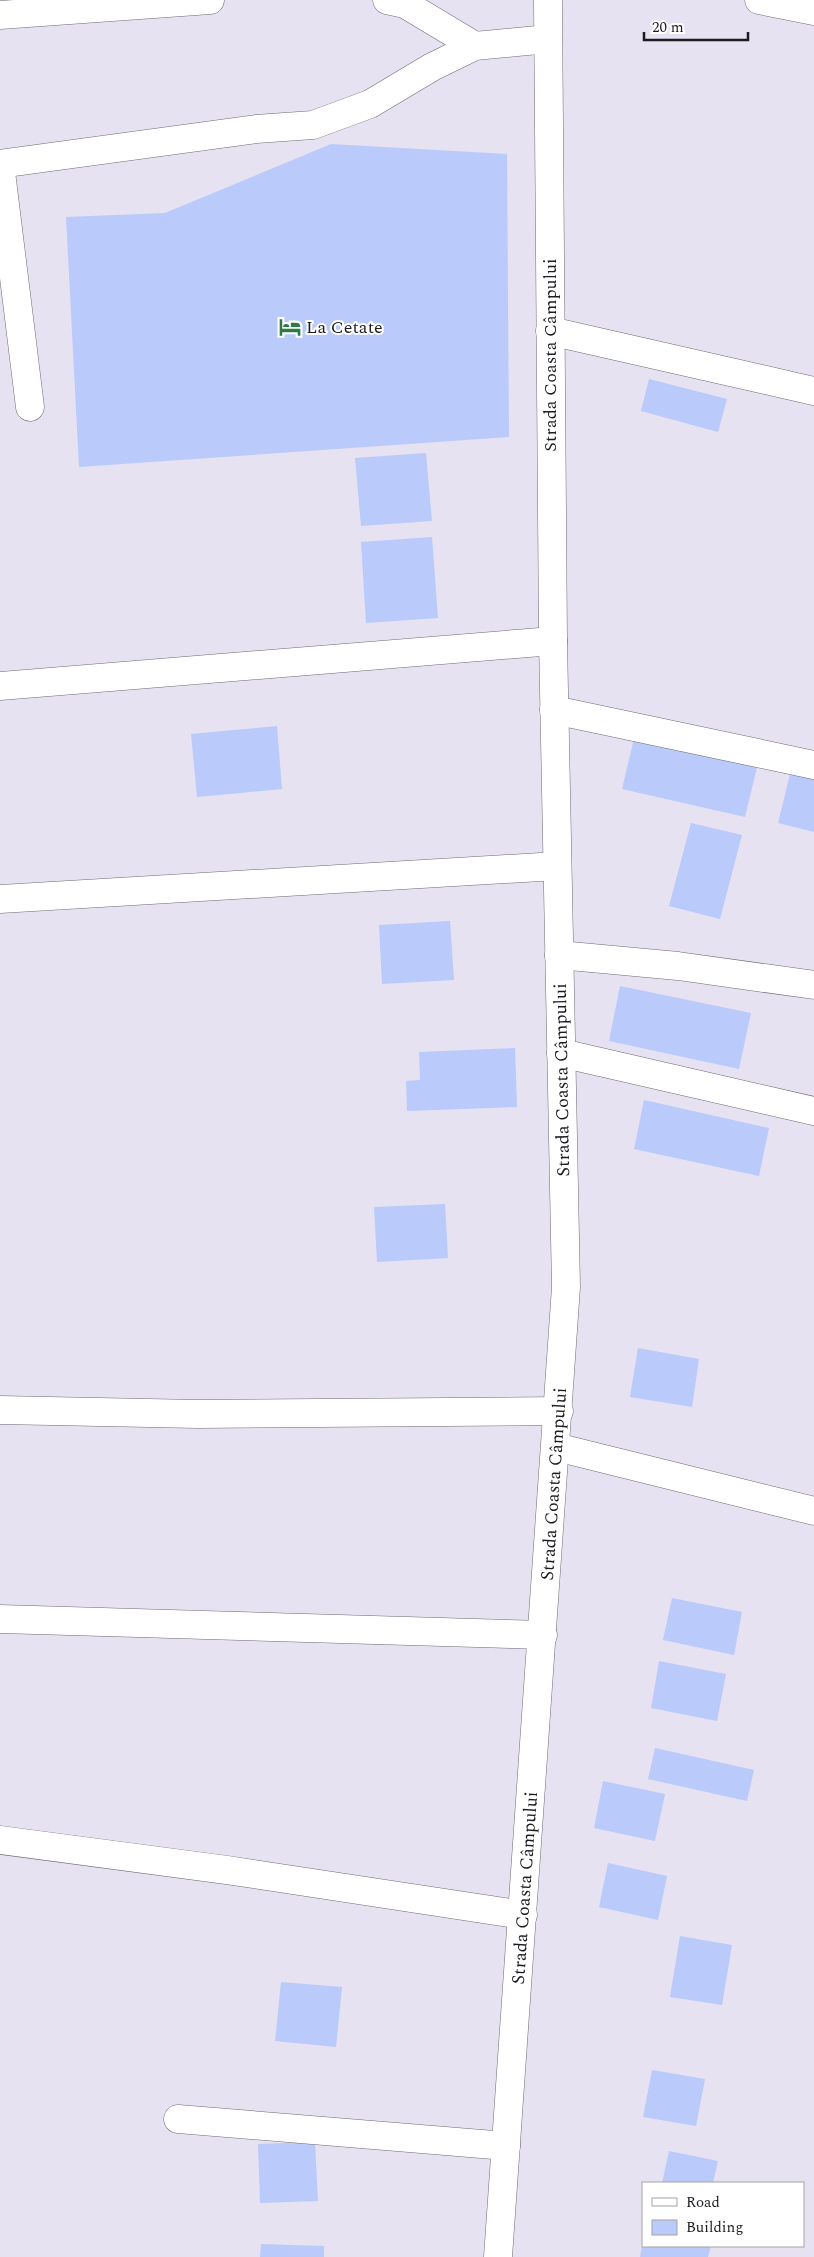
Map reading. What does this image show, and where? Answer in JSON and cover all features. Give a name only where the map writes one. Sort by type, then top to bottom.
[{"type":"street","points":[[0,15],[210,0]]},
{"type":"street","points":[[387,0],[405,4],[475,46]]},
{"type":"street","name":"Strada Coasta Câmpului","points":[[498,2257],[559,1411],[566,1287],[552,642],[548,0]]},
{"type":"street","points":[[759,0],[814,11]]},
{"type":"street","points":[[30,407],[0,164],[256,129],[313,125],[370,104],[432,68],[475,46],[548,39]]},
{"type":"street","points":[[550,331],[814,391]]},
{"type":"street","points":[[0,686],[552,642]]},
{"type":"street","points":[[554,710],[814,765]]},
{"type":"street","points":[[0,899],[557,866]]},
{"type":"street","points":[[559,955],[678,966],[814,985]]},
{"type":"street","points":[[561,1053],[814,1110]]},
{"type":"street","points":[[0,1410],[198,1414],[559,1411]]},
{"type":"street","points":[[556,1447],[814,1511]]},
{"type":"street","points":[[0,1619],[543,1635]]},
{"type":"street","points":[[0,1840],[246,1873],[523,1915]]},
{"type":"street","points":[[178,2119],[506,2146]]},
{"type":"building","name":"La Cetate","points":[[331,144],[507,154],[509,437],[79,467],[66,217],[165,213]]},
{"type":"building","points":[[649,379],[727,399],[718,432],[641,411]]},
{"type":"building","points":[[426,453],[432,521],[361,526],[355,458]]},
{"type":"building","points":[[432,537],[438,618],[366,623],[361,542]]},
{"type":"building","points":[[277,726],[282,789],[197,797],[191,734]]},
{"type":"building","points":[[636,730],[759,759],[745,817],[622,789]]},
{"type":"building","points":[[792,766],[814,771],[814,832],[778,823]]},
{"type":"building","points":[[691,823],[742,835],[720,919],[669,906]]},
{"type":"building","points":[[450,921],[454,980],[382,984],[379,925]]},
{"type":"building","points":[[620,986],[751,1013],[739,1069],[609,1041]]},
{"type":"building","points":[[515,1048],[517,1107],[407,1111],[406,1081],[420,1080],[419,1052]]},
{"type":"building","points":[[644,1100],[769,1128],[759,1176],[634,1149]]},
{"type":"building","points":[[445,1204],[448,1258],[377,1262],[374,1207]]},
{"type":"building","points":[[638,1348],[699,1359],[692,1407],[630,1397]]},
{"type":"building","points":[[672,1598],[742,1612],[734,1655],[663,1640]]},
{"type":"building","points":[[659,1661],[726,1674],[717,1721],[651,1708]]},
{"type":"building","points":[[655,1748],[754,1770],[747,1801],[648,1779]]},
{"type":"building","points":[[603,1781],[665,1794],[655,1841],[594,1828]]},
{"type":"building","points":[[608,1863],[667,1876],[658,1920],[599,1907]]},
{"type":"building","points":[[680,1936],[732,1945],[722,2005],[670,1997]]},
{"type":"building","points":[[281,1982],[342,1987],[336,2047],[275,2041]]},
{"type":"building","points":[[652,2070],[705,2079],[696,2126],[643,2117]]},
{"type":"building","points":[[315,2142],[318,2201],[260,2203],[258,2144]]},
{"type":"building","points":[[669,2151],[718,2161],[713,2182],[662,2182]]},
{"type":"building","points":[[261,2244],[324,2246],[324,2257],[260,2257]]},
{"type":"building","points":[[642,2246],[711,2247],[708,2257],[640,2257]]},
{"type":"place","name":"La Cetate","points":[[290,327]]}]
